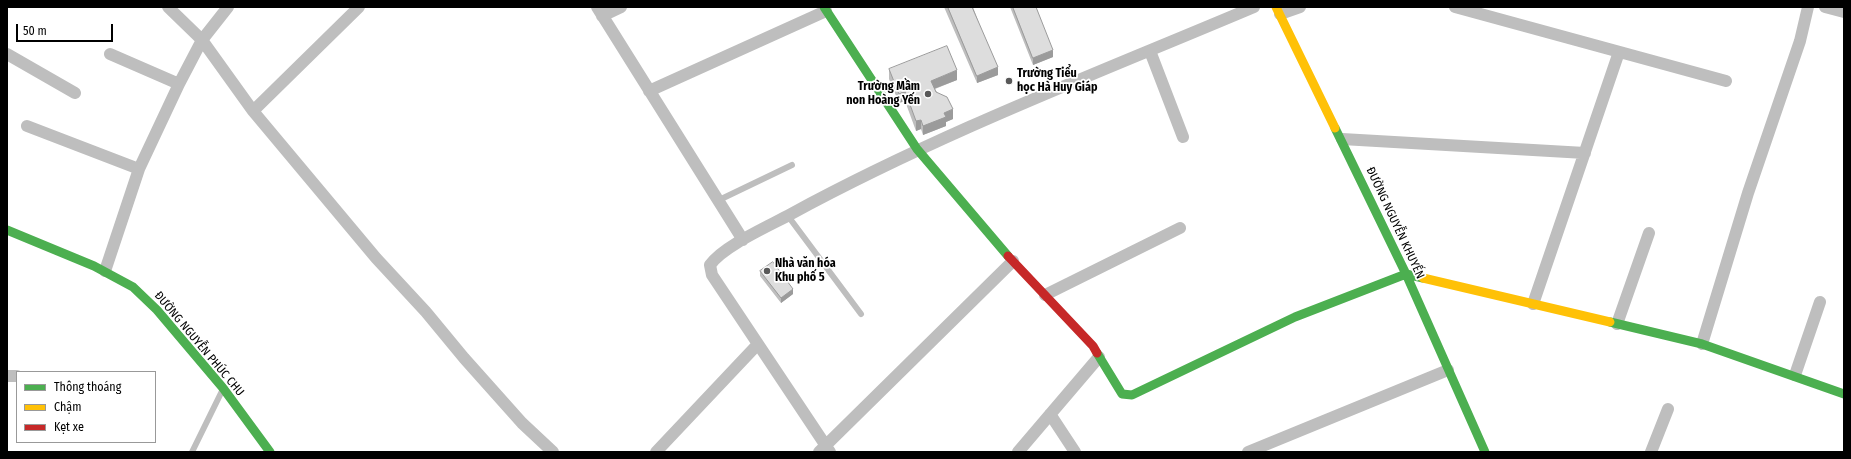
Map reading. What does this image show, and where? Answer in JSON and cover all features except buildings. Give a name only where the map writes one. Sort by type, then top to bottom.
[{"type":"street","points":[[168,7],[202,40],[253,111],[376,258],[426,312],[522,424],[553,452]]},
{"type":"street","points":[[105,271],[139,170],[179,84],[202,40],[228,7]]},
{"type":"street","points":[[253,111],[359,7]]},
{"type":"street","points":[[620,7],[599,11],[717,201],[743,240]]},
{"type":"street","points":[[1013,260],[825,450],[758,344],[712,275],[710,265],[715,258],[743,240],[917,150],[1254,7]]},
{"type":"street","points":[[1278,11],[1300,7]]},
{"type":"street","points":[[1455,7],[1726,81]]},
{"type":"street","points":[[1702,344],[1748,193],[1800,41],[1808,7]]},
{"type":"street","points":[[1825,7],[1844,12]]},
{"type":"street","points":[[649,91],[825,9],[917,150],[1013,260],[1079,331],[1099,357],[1122,394],[1132,395],[1295,317],[1406,274],[1702,344],[1844,394]]},
{"type":"street","name":"ĐƯỜNG NGUYỄN KHUYẾN","points":[[1278,11],[1342,139],[1406,274],[1485,452]]},
{"type":"street","points":[[1150,51],[1183,137]]},
{"type":"street","points":[[1534,304],[1619,52]]},
{"type":"street","points":[[7,54],[75,94]]},
{"type":"street","points":[[110,54],[179,84]]},
{"type":"street","points":[[27,126],[139,170]]},
{"type":"street","points":[[1342,139],[1585,153]]},
{"type":"street","points":[[1045,295],[1180,228]]},
{"type":"street","name":"ĐƯỜNG NGUYỄN PHÚC CHU","points":[[7,230],[105,271],[132,287],[149,302],[223,388],[270,452]]},
{"type":"street","points":[[1617,324],[1648,233]]},
{"type":"street","points":[[1795,376],[1820,302]]},
{"type":"street","points":[[656,452],[758,344]]},
{"type":"street","points":[[1018,452],[1099,357]]},
{"type":"street","points":[[1248,452],[1448,370]]},
{"type":"street","points":[[1651,452],[1668,410]]},
{"type":"street","points":[[1050,414],[1075,452]]},
{"type":"lane","points":[[717,201],[792,165]]},
{"type":"lane","points":[[788,216],[861,314]]},
{"type":"lane","points":[[192,452],[223,388]]},
{"type":"traffic: fast","points":[[824,7],[917,149],[1008,256]]},
{"type":"traffic: fast","points":[[1335,128],[1406,274],[1485,452]]},
{"type":"traffic: fast","points":[[7,230],[94,266],[133,287],[157,310],[223,388],[270,452]]},
{"type":"traffic: fast","points":[[1097,353],[1122,394],[1132,395],[1295,317],[1406,274],[1423,278]]},
{"type":"traffic: fast","points":[[1610,322],[1702,344],[1844,394]]},
{"type":"traffic: slow","points":[[1276,7],[1335,128]]},
{"type":"traffic: slow","points":[[1423,278],[1610,322]]},
{"type":"traffic: jam","points":[[1008,256],[1093,346],[1097,353]]},
{"type":"place","name":"Trường Tiểu học Hà Huy Giáp","points":[[1009,81]]},
{"type":"place","name":"Trường Mầm non Hoàng Yến","points":[[928,94]]},
{"type":"place","name":"Nhà văn hóa Khu phố 5","points":[[767,271]]}]
